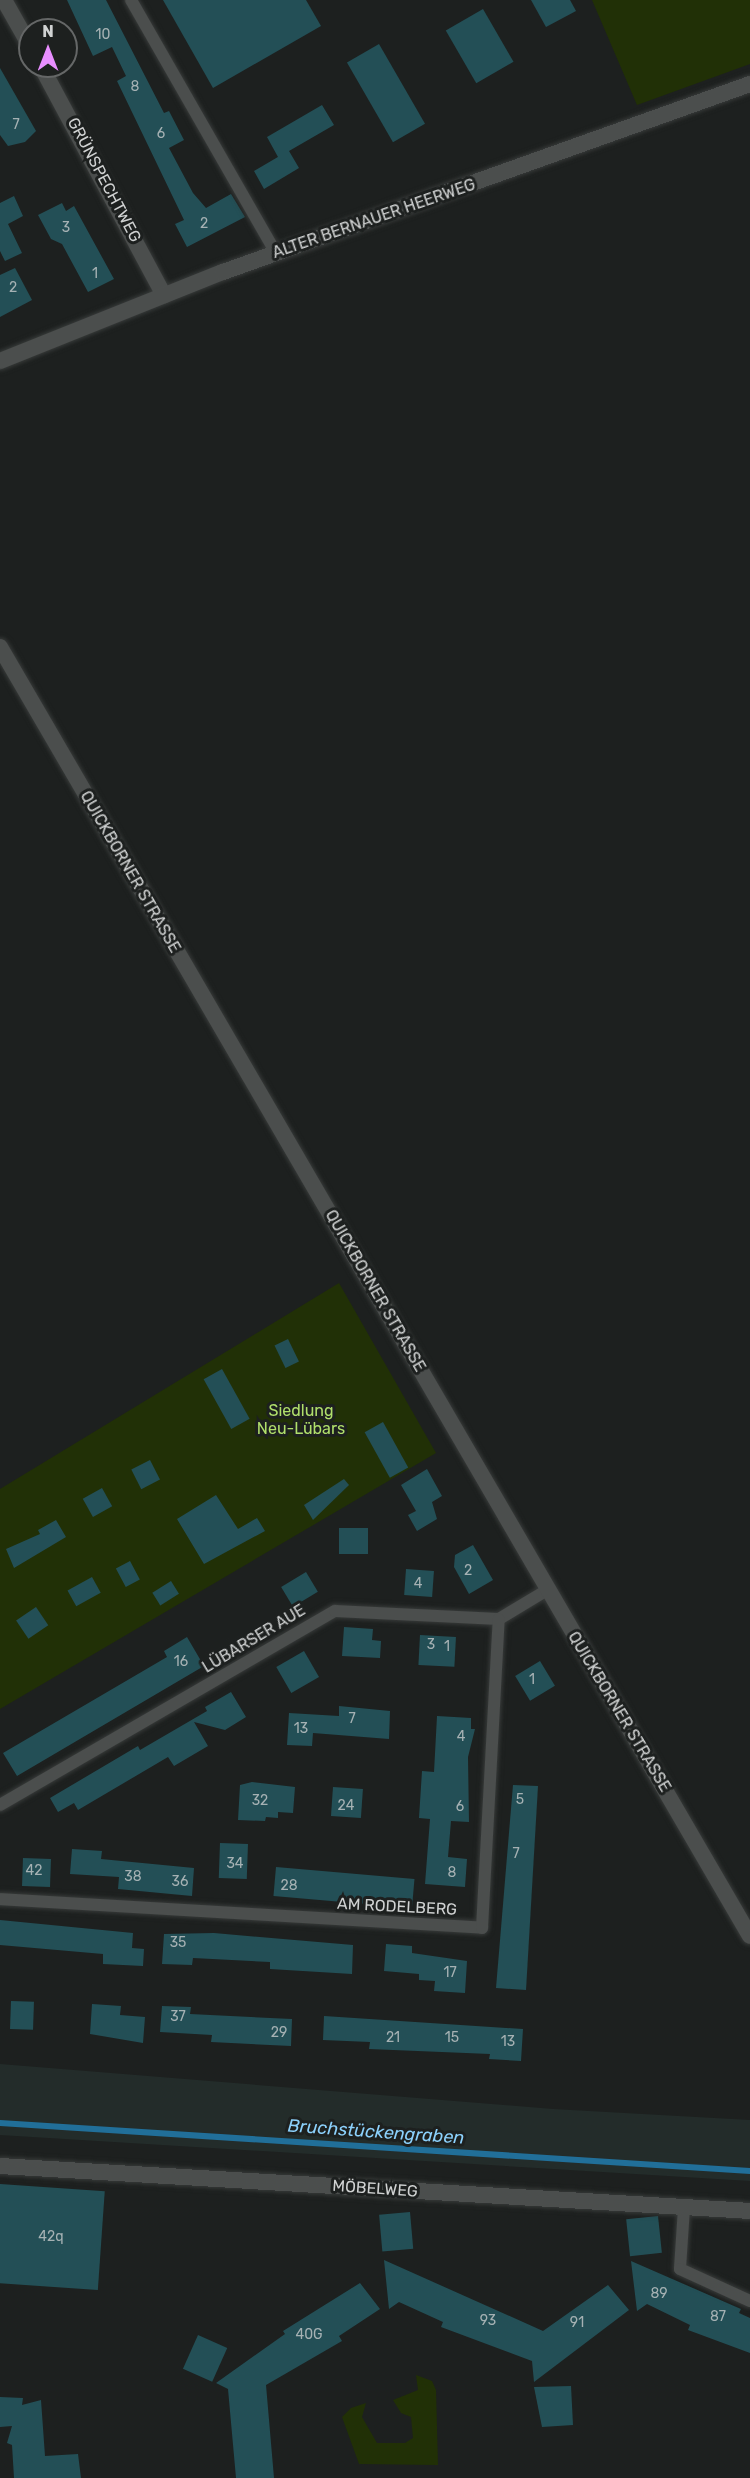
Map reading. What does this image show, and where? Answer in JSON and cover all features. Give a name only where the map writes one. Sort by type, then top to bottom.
[{"type":"street","points":[[4,0],[18,25]]},
{"type":"street","name":"GRÜNSPECHTWEG","points":[[47,78],[164,295]]},
{"type":"street","name":"ALTER BERNAUER HEERWEG","points":[[0,361],[276,253],[750,84]]},
{"type":"street","name":"QUICKBORNER STRASSE","points":[[0,647],[750,1936]]},
{"type":"street","name":"MÖBELWEG","points":[[0,2166],[750,2211]]},
{"type":"lane","points":[[131,0],[276,253]]},
{"type":"lane","points":[[499,1619],[547,1590]]},
{"type":"lane","name":"LÜBARSER AUE","points":[[0,1805],[335,1611],[499,1619]]},
{"type":"lane","name":"AM RODELBERG","points":[[0,1899],[482,1928],[499,1619]]},
{"type":"lane","points":[[684,2208],[680,2269],[750,2301]]},
{"type":"shaded area","points":[[0,2064],[553,2109],[750,2120],[750,2181],[0,2135]]},
{"type":"green space","points":[[592,0],[750,0],[750,64],[637,105]]},
{"type":"green space","name":"Siedlung Neu-Lübars","points":[[339,1283],[436,1453],[0,1709],[0,1489]]},
{"type":"green space","points":[[416,2375],[432,2381],[436,2390],[438,2465],[359,2464],[342,2417],[351,2408],[366,2403],[362,2417],[377,2443],[405,2443],[413,2438],[411,2417],[401,2413],[393,2400],[418,2390]]},
{"type":"building","points":[[67,0],[106,0],[164,113],[169,111],[184,140],[169,148],[193,193],[206,208],[231,194],[245,217],[187,247],[175,224],[184,220],[117,81],[126,76],[112,47],[93,56],[78,24],[78,18],[75,18]]},
{"type":"building","points":[[163,0],[306,0],[321,26],[213,88]]},
{"type":"building","points":[[531,0],[570,0],[576,11],[546,27]]},
{"type":"building","points":[[483,9],[514,62],[476,83],[446,30]]},
{"type":"building","points":[[379,44],[425,124],[393,142],[347,62]]},
{"type":"building","points":[[0,68],[36,131],[25,142],[8,146],[0,135]]},
{"type":"building","points":[[322,105],[334,125],[289,151],[299,168],[264,189],[254,171],[278,157],[267,137]]},
{"type":"building","points":[[14,196],[23,216],[8,224],[22,253],[5,261],[0,251],[0,203]]},
{"type":"building","points":[[62,203],[66,211],[74,206],[114,279],[88,292],[62,244],[51,239],[38,215]]},
{"type":"building","points":[[15,268],[32,300],[0,317],[0,275]]},
{"type":"building","points":[[288,1339],[299,1361],[285,1368],[275,1346]]},
{"type":"building","points":[[222,1369],[250,1419],[231,1429],[204,1379]]},
{"type":"building","points":[[383,1422],[408,1467],[390,1478],[365,1432]]},
{"type":"building","points":[[150,1460],[160,1480],[141,1489],[131,1470]]},
{"type":"building","points":[[427,1469],[442,1496],[432,1502],[437,1519],[417,1531],[408,1515],[416,1511],[401,1485]]},
{"type":"building","points":[[344,1479],[349,1485],[313,1520],[304,1505]]},
{"type":"building","points":[[102,1488],[112,1506],[93,1517],[83,1499]]},
{"type":"building","points":[[216,1495],[238,1529],[257,1518],[265,1531],[204,1564],[177,1519]]},
{"type":"building","points":[[56,1520],[66,1537],[14,1568],[6,1549],[40,1534],[38,1530]]},
{"type":"building","points":[[339,1528],[368,1528],[368,1554],[339,1554]]},
{"type":"building","points":[[473,1545],[493,1580],[469,1594],[454,1567],[455,1555]]},
{"type":"building","points":[[130,1561],[140,1580],[126,1587],[116,1569]]},
{"type":"building","points":[[406,1569],[434,1571],[432,1597],[404,1595]]},
{"type":"building","points":[[306,1572],[318,1592],[293,1607],[281,1587]]},
{"type":"building","points":[[92,1577],[101,1593],[76,1606],[68,1591]]},
{"type":"building","points":[[171,1581],[179,1594],[160,1605],[152,1593]]},
{"type":"building","points":[[36,1607],[48,1625],[28,1639],[16,1620]]},
{"type":"building","points":[[344,1627],[373,1629],[372,1640],[381,1641],[380,1658],[342,1656]]},
{"type":"building","points":[[420,1635],[456,1637],[454,1667],[418,1665]]},
{"type":"building","points":[[187,1637],[204,1666],[17,1776],[3,1753],[167,1657],[164,1651]]},
{"type":"building","points":[[304,1651],[319,1677],[291,1693],[276,1667]]},
{"type":"building","points":[[540,1661],[555,1686],[530,1701],[515,1676]]},
{"type":"building","points":[[231,1692],[246,1717],[225,1730],[194,1722],[208,1746],[174,1766],[168,1757],[78,1810],[74,1803],[58,1812],[50,1798],[138,1746],[140,1750],[207,1711],[205,1707]]},
{"type":"building","points":[[339,1706],[390,1711],[389,1739],[313,1733],[312,1746],[287,1745],[289,1713],[339,1716]]},
{"type":"building","points":[[437,1716],[471,1718],[471,1729],[475,1729],[468,1757],[469,1822],[451,1821],[448,1857],[467,1859],[465,1887],[425,1884],[430,1819],[419,1818],[422,1771],[434,1772]]},
{"type":"building","points":[[252,1782],[295,1787],[293,1813],[278,1812],[278,1818],[266,1817],[265,1821],[238,1820],[240,1785]]},
{"type":"building","points":[[513,1785],[538,1786],[526,1990],[496,1988]]},
{"type":"building","points":[[333,1787],[363,1789],[361,1818],[331,1816]]},
{"type":"building","points":[[220,1843],[248,1844],[247,1879],[219,1878]]},
{"type":"building","points":[[72,1849],[102,1851],[101,1859],[194,1868],[192,1896],[118,1889],[119,1877],[70,1874]]},
{"type":"building","points":[[23,1858],[51,1859],[50,1887],[22,1886]]},
{"type":"building","points":[[276,1867],[414,1879],[412,1908],[273,1896]]},
{"type":"building","points":[[0,1920],[133,1933],[132,1948],[144,1949],[143,1966],[103,1964],[103,1954],[0,1945]]},
{"type":"building","points":[[214,1933],[353,1945],[352,1974],[270,1969],[270,1962],[193,1958],[192,1965],[162,1964],[164,1934]]},
{"type":"building","points":[[386,1944],[412,1946],[412,1953],[467,1961],[465,1993],[434,1991],[435,1981],[419,1980],[419,1974],[384,1971]]},
{"type":"building","points":[[11,2001],[34,2002],[33,2030],[10,2029]]},
{"type":"building","points":[[92,2004],[121,2006],[120,2015],[145,2017],[143,2043],[90,2034]]},
{"type":"building","points":[[162,2006],[191,2007],[190,2014],[292,2019],[291,2046],[211,2042],[212,2035],[160,2032]]},
{"type":"building","points":[[324,2016],[523,2029],[521,2061],[489,2059],[490,2054],[369,2049],[370,2042],[323,2040]]},
{"type":"building","points":[[0,2184],[105,2191],[98,2290],[0,2283]]},
{"type":"building","points":[[410,2212],[413,2249],[382,2252],[379,2215]]},
{"type":"building","points":[[658,2216],[662,2253],[630,2256],[626,2219]]},
{"type":"building","points":[[384,2260],[543,2331],[608,2285],[629,2310],[534,2382],[532,2361],[441,2327],[443,2322],[399,2302],[389,2309]]},
{"type":"building","points":[[631,2261],[741,2309],[739,2313],[750,2318],[750,2353],[688,2330],[690,2325],[647,2304],[637,2311]]},
{"type":"building","points":[[360,2283],[380,2309],[339,2336],[342,2341],[266,2385],[274,2478],[236,2478],[228,2389],[216,2383],[285,2334],[283,2331]]},
{"type":"building","points":[[198,2335],[227,2348],[212,2382],[183,2369]]},
{"type":"building","points":[[571,2386],[573,2425],[542,2427],[534,2387]]},
{"type":"building","points":[[0,2397],[23,2398],[22,2405],[41,2400],[45,2456],[78,2454],[81,2478],[14,2478],[12,2445],[7,2443],[12,2426],[0,2427]]},
{"type":"waterway","name":"Bruchstückengraben","points":[[0,2123],[750,2171]]}]
